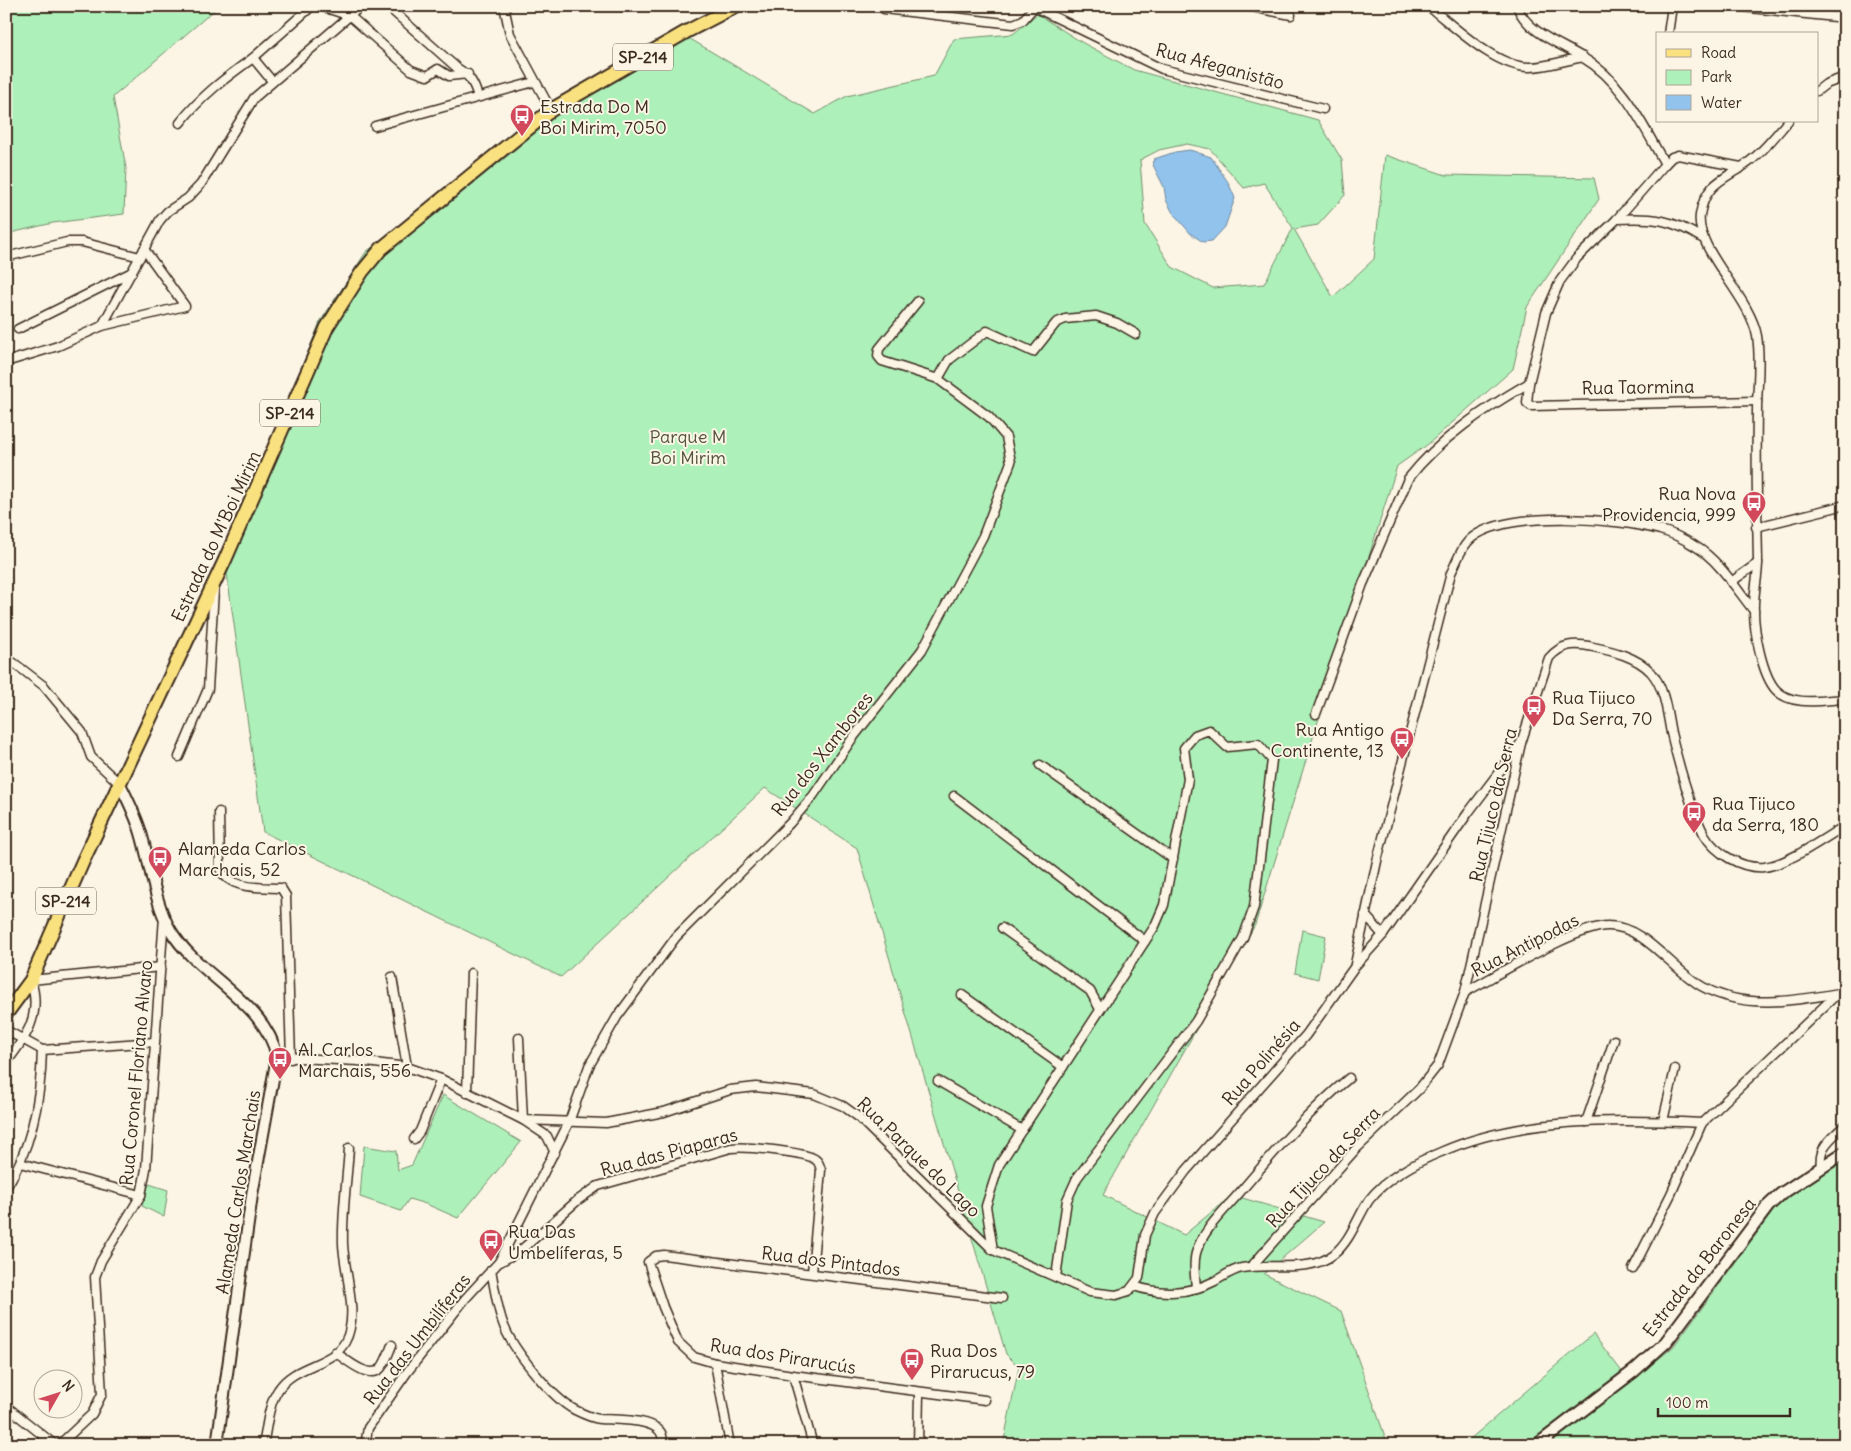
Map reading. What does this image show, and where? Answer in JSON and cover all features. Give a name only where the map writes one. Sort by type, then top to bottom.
[{"type":"main road","name":"Estrada do M'Boi Mirim","points":[[6,1014],[31,980],[83,861],[214,582],[327,327],[362,272],[381,249],[551,110],[686,32],[736,6]]},
{"type":"main road","name":"Estrada da Baronesa","points":[[1537,1445],[1634,1371],[1666,1342],[1768,1206],[1781,1194],[1845,1152]]},
{"type":"street","points":[[180,123],[198,100],[217,83],[253,58],[312,6]]},
{"type":"street","points":[[320,6],[350,16],[411,70],[427,76],[438,69],[449,76],[468,74]]},
{"type":"street","points":[[102,326],[144,249],[168,210],[188,198],[201,184],[246,108],[254,98],[361,6]]},
{"type":"street","points":[[387,6],[457,68],[468,74],[474,84],[478,97]]},
{"type":"street","points":[[504,6],[510,34],[534,82],[551,110]]},
{"type":"street","points":[[1247,6],[1291,15]]},
{"type":"street","points":[[1428,6],[1484,50],[1520,66],[1530,67],[1583,57]]},
{"type":"street","points":[[1517,6],[1522,15],[1545,35],[1583,57],[1616,83],[1665,164]]},
{"type":"street","points":[[1668,32],[1672,6]]},
{"type":"street","points":[[1730,6],[1845,18]]},
{"type":"street","points":[[884,9],[1013,24],[1023,20],[1033,7]]},
{"type":"street","name":"Rua Afeganistão","points":[[1033,7],[1162,69],[1323,108]]},
{"type":"street","points":[[253,58],[272,81]]},
{"type":"street","points":[[1818,90],[1826,84],[1845,77]]},
{"type":"street","points":[[375,126],[534,82]]},
{"type":"street","points":[[1787,122],[1758,154],[1721,178],[1702,204],[1699,226],[1704,239],[1742,300],[1755,328],[1759,357],[1756,401],[1756,527],[1758,563],[1754,611],[1765,671],[1776,690],[1786,698],[1800,701],[1845,699]]},
{"type":"street","points":[[1316,714],[1363,584],[1408,479],[1441,444],[1469,421],[1491,405],[1530,383],[1546,313],[1560,281],[1578,258],[1617,219],[1672,157],[1678,156],[1740,167]]},
{"type":"street","points":[[1617,219],[1659,218],[1672,222],[1704,239]]},
{"type":"street","points":[[6,257],[67,242],[82,242],[140,257]]},
{"type":"street","points":[[6,362],[58,346],[102,326],[185,306],[144,249]]},
{"type":"street","points":[[18,329],[132,272]]},
{"type":"street","name":"Rua dos Xambores","points":[[569,1122],[589,1066],[617,1017],[676,937],[802,809],[852,739],[922,650],[983,536],[1011,462],[1006,437],[990,417],[938,379],[882,361],[878,356],[879,349],[918,301]]},
{"type":"street","points":[[938,379],[950,360],[987,331],[1033,352],[1056,323],[1065,319],[1096,316],[1117,323],[1136,334]]},
{"type":"street","name":"Rua Taormina","points":[[1530,383],[1527,403],[1531,406],[1756,401]]},
{"type":"street","points":[[1756,527],[1845,505]]},
{"type":"street","points":[[1355,966],[1365,915],[1406,746],[1451,573],[1462,549],[1470,539],[1496,526],[1553,519],[1633,524],[1662,531],[1698,547],[1731,582],[1754,611]]},
{"type":"street","points":[[1731,582],[1758,563]]},
{"type":"street","points":[[179,757],[208,689],[214,582]]},
{"type":"street","name":"Rua Tijuco da Serra","points":[[1251,1267],[1355,1150],[1430,1078],[1438,1065],[1465,992],[1522,743],[1549,658],[1564,646],[1576,644],[1598,648],[1635,659],[1652,674],[1663,696],[1682,772],[1704,834],[1716,848],[1731,860],[1751,867],[1764,867],[1780,863],[1845,826]]},
{"type":"street","points":[[14,663],[44,686],[82,732],[91,757],[120,784]]},
{"type":"street","points":[[1056,1277],[1068,1200],[1077,1178],[1196,1021],[1243,938],[1254,907],[1272,760],[1258,744],[1227,747],[1210,730],[1195,735],[1184,748],[1188,779],[1164,905],[1145,941],[999,1165],[986,1206],[994,1250],[1090,1292],[1116,1295],[1129,1291],[1134,1286],[1152,1292],[1173,1292],[1214,1281],[1227,1272],[1251,1267],[1295,1266],[1320,1263],[1346,1241],[1369,1200],[1382,1186],[1441,1151],[1495,1134],[1548,1125],[1586,1122],[1663,1121],[1702,1123]]},
{"type":"street","name":"Rua Polinésia","points":[[1134,1286],[1139,1278],[1145,1235],[1155,1213],[1186,1171],[1306,1035],[1355,966],[1383,935],[1468,813],[1522,743]]},
{"type":"street","points":[[1040,765],[1173,858]]},
{"type":"street","name":"Alameda Carlos Marchais","points":[[120,784],[141,831],[164,916],[170,931],[189,954],[264,1025],[274,1043],[277,1057],[252,1194],[217,1445]]},
{"type":"street","points":[[954,796],[1145,941]]},
{"type":"street","points":[[219,812],[220,869],[223,876],[235,884],[281,888],[286,896],[291,1059]]},
{"type":"street","points":[[1365,915],[1383,935]]},
{"type":"street","name":"Rua Coronel Floriano Alvaro","points":[[57,1445],[92,1414],[100,1399],[102,1378],[95,1277],[101,1261],[141,1195],[146,1169],[164,916]]},
{"type":"street","name":"Rua Antipodas","points":[[1465,992],[1566,939],[1594,927],[1610,926],[1634,932],[1703,988],[1723,996],[1768,1003],[1841,993]]},
{"type":"street","points":[[1002,928],[1090,991],[1100,1009]]},
{"type":"street","points":[[6,1063],[23,1041],[36,1008],[37,997],[31,980],[161,968]]},
{"type":"street","points":[[467,1093],[471,973]]},
{"type":"street","points":[[392,977],[407,1067]]},
{"type":"street","points":[[1633,1269],[1672,1194],[1702,1123],[1841,993]]},
{"type":"street","points":[[962,995],[1063,1066]]},
{"type":"street","points":[[6,1030],[42,1050],[155,1042]]},
{"type":"street","points":[[519,1038],[523,1120]]},
{"type":"street","points":[[1586,1122],[1614,1040]]},
{"type":"street","points":[[6,1188],[20,1163],[36,1110],[41,1081],[42,1050]]},
{"type":"street","name":"Rua Parque do Lago","points":[[277,1057],[358,1061],[407,1067],[440,1079],[523,1120],[547,1136],[555,1153]]},
{"type":"street","points":[[1663,1121],[1675,1069]]},
{"type":"street","points":[[1196,1287],[1194,1270],[1196,1253],[1214,1222],[1294,1130],[1324,1099],[1349,1078]]},
{"type":"street","points":[[414,1139],[420,1131],[440,1079]]},
{"type":"street","points":[[938,1081],[1022,1130]]},
{"type":"street","name":"Rua Parque do Lago","points":[[523,1120],[606,1123],[646,1116],[740,1088],[756,1087],[814,1094],[843,1106],[857,1116],[994,1250]]},
{"type":"street","name":"Rua das Umbilíferas","points":[[365,1445],[368,1428],[408,1371],[464,1299],[500,1262],[569,1122]]},
{"type":"street","points":[[1821,1168],[1820,1157],[1823,1147],[1845,1125]]},
{"type":"street","name":"Rua das Piaparas","points":[[500,1262],[520,1251],[578,1200],[598,1186],[731,1148],[748,1146],[810,1156],[819,1164],[821,1170],[812,1273]]},
{"type":"street","points":[[263,1445],[274,1396],[279,1387],[300,1369],[335,1352],[344,1343],[347,1336],[352,1305],[343,1242],[349,1148]]},
{"type":"street","points":[[20,1163],[141,1195]]},
{"type":"street","name":"Rua dos Pintados","points":[[656,1256],[812,1273],[1002,1298]]},
{"type":"street","name":"Rua dos Pirarucús","points":[[656,1256],[648,1262],[678,1342],[694,1357],[715,1363],[792,1375],[985,1400]]},
{"type":"street","points":[[491,1270],[507,1334],[560,1401],[588,1416],[599,1419],[621,1418],[647,1423],[657,1428],[661,1434],[660,1445]]},
{"type":"street","points":[[335,1352],[368,1372],[375,1372],[381,1368],[392,1345]]},
{"type":"street","points":[[715,1363],[730,1445]]},
{"type":"street","points":[[792,1375],[813,1445]]},
{"type":"street","points":[[918,1445],[919,1392]]},
{"type":"street","points":[[6,1406],[46,1442],[57,1445]]},
{"type":"green space","points":[[6,6],[219,6],[113,97],[126,168],[124,214],[53,223],[6,234]]},
{"type":"green space","name":"Parque M Boi Mirim","points":[[1037,14],[1083,43],[1134,70],[1318,120],[1342,160],[1345,195],[1318,225],[1294,229],[1333,297],[1374,259],[1385,155],[1446,175],[1594,178],[1599,199],[1527,307],[1513,369],[1427,445],[1397,466],[1255,925],[1103,1195],[1184,1235],[1232,1195],[1324,1222],[1264,1274],[1341,1311],[1388,1445],[1003,1445],[1019,1367],[1006,1354],[857,848],[765,788],[561,977],[263,832],[225,560],[320,322],[366,252],[551,110],[682,34],[815,114],[847,96],[934,76],[954,39],[1013,34]],"holes":[[[1187,144],[1210,149],[1244,188],[1264,183],[1293,228],[1264,284],[1213,288],[1172,267],[1145,224],[1140,160],[1159,150]]]},
{"type":"green space","points":[[1302,930],[1326,936],[1318,979],[1295,973]]},
{"type":"green space","points":[[443,1095],[521,1142],[458,1218],[409,1199],[401,1211],[360,1197],[364,1146],[396,1151],[398,1170],[412,1165]]},
{"type":"green space","points":[[1845,1155],[1845,1445],[1463,1445],[1593,1334],[1630,1382],[1673,1347],[1785,1195]]},
{"type":"green space","points":[[149,1184],[168,1190],[164,1217],[142,1206]]},
{"type":"water","points":[[1190,150],[1211,157],[1228,182],[1235,198],[1225,227],[1212,241],[1203,242],[1191,234],[1173,213],[1166,200],[1164,187],[1153,165],[1154,159],[1175,152]]},
{"type":"place","name":"Estrada Do M Boi Mirim, 7050","points":[[522,137]]},
{"type":"place","name":"Rua Nova Providencia, 999","points":[[1754,524]]},
{"type":"place","name":"Rua Tijuco Da Serra, 70","points":[[1534,728]]},
{"type":"place","name":"Rua Antigo Continente, 13","points":[[1402,760]]},
{"type":"place","name":"Rua Tijuco da Serra, 180","points":[[1694,834]]},
{"type":"place","name":"Alameda Carlos Marchais, 52","points":[[160,879]]},
{"type":"place","name":"Al. Carlos Marchais, 556","points":[[280,1080]]},
{"type":"place","name":"Rua Das Umbelíferas, 5","points":[[491,1262]]},
{"type":"place","name":"Rua Dos Pirarucus, 79","points":[[912,1381]]}]
